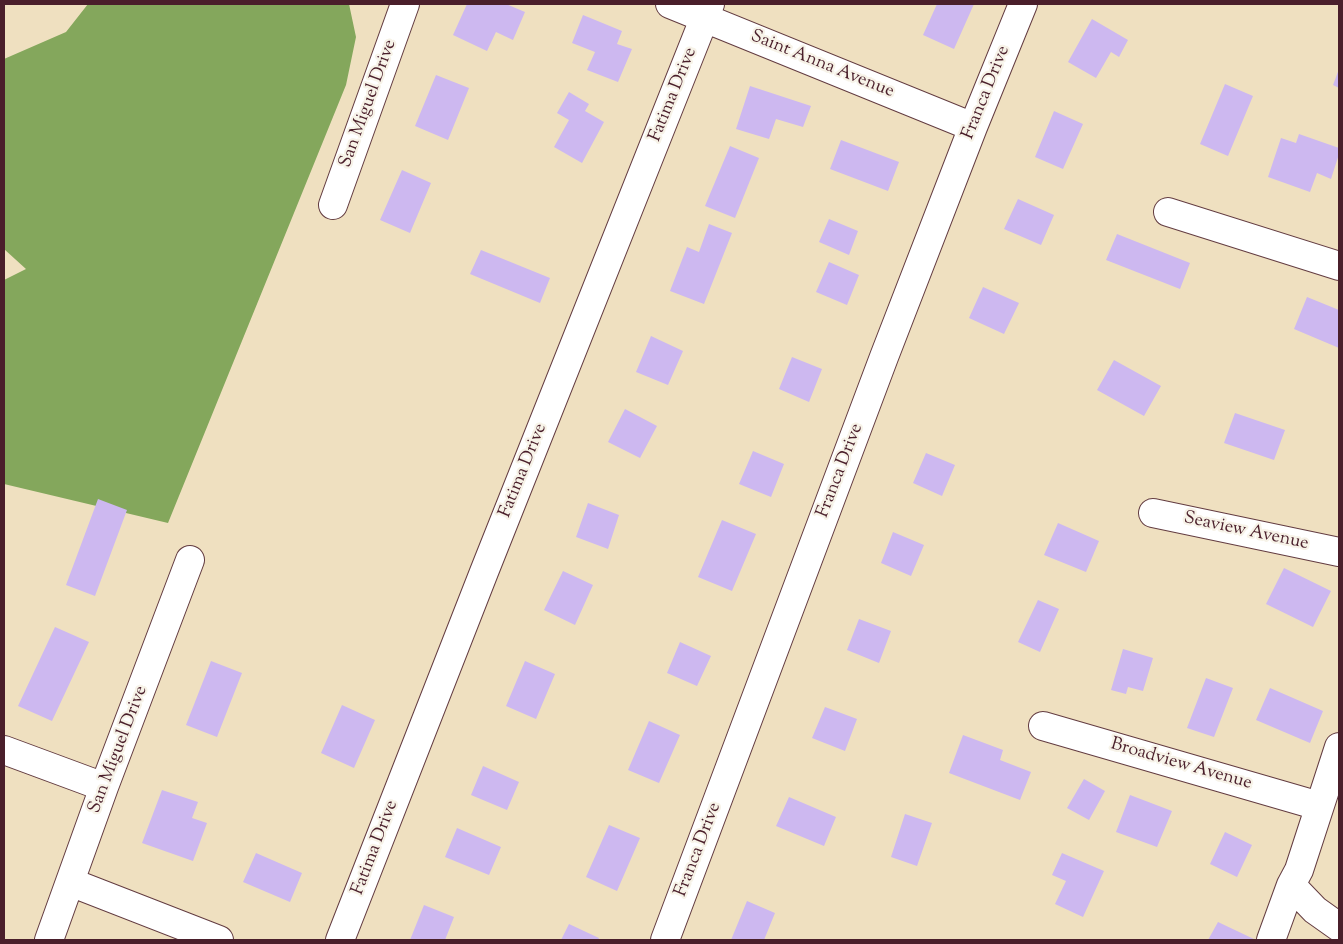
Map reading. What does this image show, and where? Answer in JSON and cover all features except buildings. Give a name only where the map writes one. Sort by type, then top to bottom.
[{"type":"street","name":"San Miguel Drive","points":[[333,205],[405,4]]},
{"type":"street","name":"Saint Anna Avenue","points":[[670,4],[707,11],[973,127]]},
{"type":"street","name":"Franca Drive","points":[[665,940],[884,357],[1023,4]]},
{"type":"street","name":"Fatima Drive","points":[[340,940],[707,11]]},
{"type":"street","points":[[1168,212],[1339,266]]},
{"type":"street","name":"Seaview Avenue","points":[[1153,513],[1339,552]]},
{"type":"street","name":"San Miguel Drive","points":[[49,940],[104,787],[190,560]]},
{"type":"street","name":"Broadview Avenue","points":[[1043,726],[1319,806]]},
{"type":"street","points":[[1271,940],[1291,885],[1299,870],[1339,747]]},
{"type":"street","points":[[4,750],[104,787]]},
{"type":"street","points":[[70,882],[219,940]]},
{"type":"street","points":[[1291,885],[1315,910],[1339,927]]},
{"type":"green space","points":[[88,4],[349,4],[356,37],[346,85],[168,523],[4,484],[4,280],[26,269],[4,249],[4,59],[66,32]]}]
